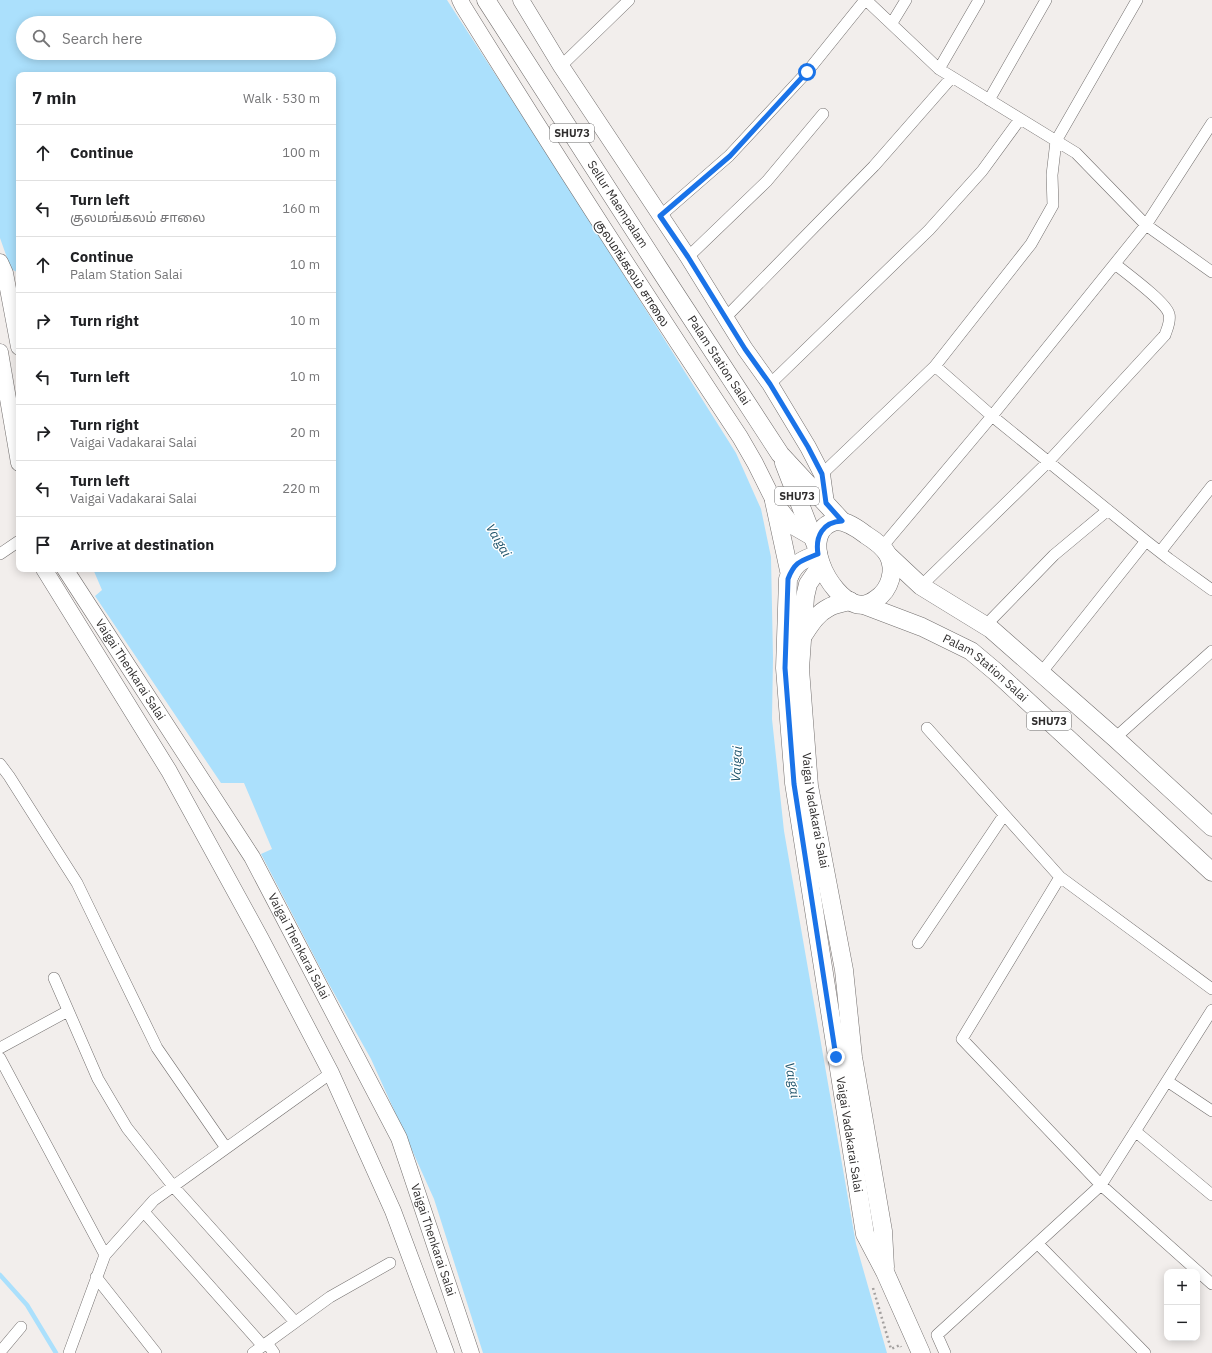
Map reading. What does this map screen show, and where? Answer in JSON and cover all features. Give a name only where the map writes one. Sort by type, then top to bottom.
[{"type":"main road","name":"Sellur Maempalam","points":[[486,0],[658,267]]},
{"type":"main road","name":"Palam Station Salai","points":[[658,267],[780,454],[842,521]]},
{"type":"main road","name":"Palam Station Salai","points":[[780,454],[817,551]]},
{"type":"main road","points":[[774,501],[790,575]]},
{"type":"main road","points":[[790,575],[793,567],[817,551],[818,540],[824,528],[832,522],[842,521]]},
{"type":"main road","name":"SHU73","points":[[842,521],[859,530],[885,551],[921,586],[991,629],[1115,738],[1212,827]]},
{"type":"main road","name":"SHU73","points":[[817,551],[822,569],[832,584],[842,595],[857,603]]},
{"type":"main road","name":"Vaigai Vadakarai Salai","points":[[817,551],[805,596],[800,670],[809,786],[844,970],[853,1057],[883,1231],[885,1272]]},
{"type":"main road","points":[[802,637],[823,611],[832,606],[857,603],[877,598],[887,588],[892,573],[885,551]]},
{"type":"main road","name":"Vaigai Vadakarai Salai","points":[[790,575],[788,579],[785,668],[794,784],[865,1234],[893,1289],[920,1353]]},
{"type":"main road","name":"Palam Station Salai","points":[[857,603],[922,627],[971,651],[1002,677],[1212,872]]},
{"type":"street","name":"குலமங்கலம் சாலை","points":[[460,0],[462,6],[517,94],[635,279],[740,437],[774,501],[794,527],[817,551]]},
{"type":"street","points":[[521,0],[561,66],[688,257],[745,349],[770,384],[808,447],[822,474],[826,503]]},
{"type":"street","points":[[561,66],[630,0]]},
{"type":"street","points":[[660,216],[730,156],[807,72],[866,0],[939,69],[1076,153],[1146,225],[1211,267]]},
{"type":"street","points":[[892,23],[906,0]]},
{"type":"street","points":[[939,69],[979,0]]},
{"type":"street","points":[[990,100],[1046,0]]},
{"type":"street","points":[[822,474],[935,366],[1031,244],[1053,205],[1052,175],[1056,141],[1137,0]]},
{"type":"street","points":[[726,318],[874,166],[952,77]]},
{"type":"street","points":[[688,257],[767,181],[822,114]]},
{"type":"street","points":[[770,384],[929,230],[982,171],[1020,119]]},
{"type":"street","points":[[885,551],[1146,225],[1212,123]]},
{"type":"street","points":[[0,262],[5,273],[16,331]]},
{"type":"street","points":[[921,586],[1048,462],[1164,336],[1169,325],[1170,314],[1164,305],[1115,264]]},
{"type":"street","points":[[0,352],[4,392],[16,449]]},
{"type":"street","points":[[935,366],[992,416],[1048,462],[1160,552],[1212,590]]},
{"type":"street","points":[[1160,552],[1212,486]]},
{"type":"street","points":[[985,626],[1054,555],[1108,510]]},
{"type":"street","points":[[1041,673],[1146,541]]},
{"type":"street","points":[[0,554],[16,543]]},
{"type":"street","name":"Vaigai Thenkarai Salai","points":[[46,572],[169,771],[261,939],[331,1073],[393,1211],[446,1353]]},
{"type":"street","name":"Vaigai Thenkarai Salai","points":[[67,572],[252,856],[399,1138],[471,1353]]},
{"type":"street","points":[[1115,738],[1211,650]]},
{"type":"street","points":[[927,728],[1060,877],[1212,989]]},
{"type":"street","points":[[0,764],[77,883],[157,1048],[226,1148]]},
{"type":"street","points":[[918,943],[1004,814]]},
{"type":"street","points":[[1060,877],[962,1039],[1101,1185],[1212,1284]]},
{"type":"street","points":[[54,978],[98,1079],[126,1128],[173,1186],[295,1322]]},
{"type":"street","points":[[945,1353],[937,1335],[1101,1185],[1212,1010]]},
{"type":"street","points":[[0,1048],[68,1011]]},
{"type":"street","points":[[0,1058],[105,1255]]},
{"type":"street","points":[[69,1353],[105,1255],[154,1200],[331,1073]]},
{"type":"street","points":[[1167,1081],[1212,1111]]},
{"type":"street","points":[[1135,1131],[1212,1195]]},
{"type":"street","points":[[144,1212],[274,1353]]},
{"type":"street","points":[[1038,1244],[1146,1353]]},
{"type":"street","points":[[253,1353],[330,1297],[390,1264]]},
{"type":"street","points":[[96,1277],[156,1353]]},
{"type":"street","points":[[0,1352],[21,1327]]},
{"type":"water","name":"Vaigai","points":[[0,0],[447,0],[571,191],[736,453],[761,509],[771,557],[773,658],[772,719],[784,831],[856,1244],[887,1353],[483,1353],[434,1199],[371,1059],[325,977],[261,854],[272,849],[244,783],[221,783],[95,596],[102,590],[94,572],[336,572],[336,72],[16,72],[16,272],[11,269],[0,238]]},
{"type":"waterway","points":[[0,1275],[27,1305],[56,1353]]},
{"type":"route","points":[[807,72],[730,156],[660,216],[688,257],[745,349],[770,384],[808,447],[822,474],[826,503],[842,521],[832,522],[824,528],[818,540],[818,554],[801,561],[793,567],[788,579],[785,668],[794,784],[836,1057]]}]
